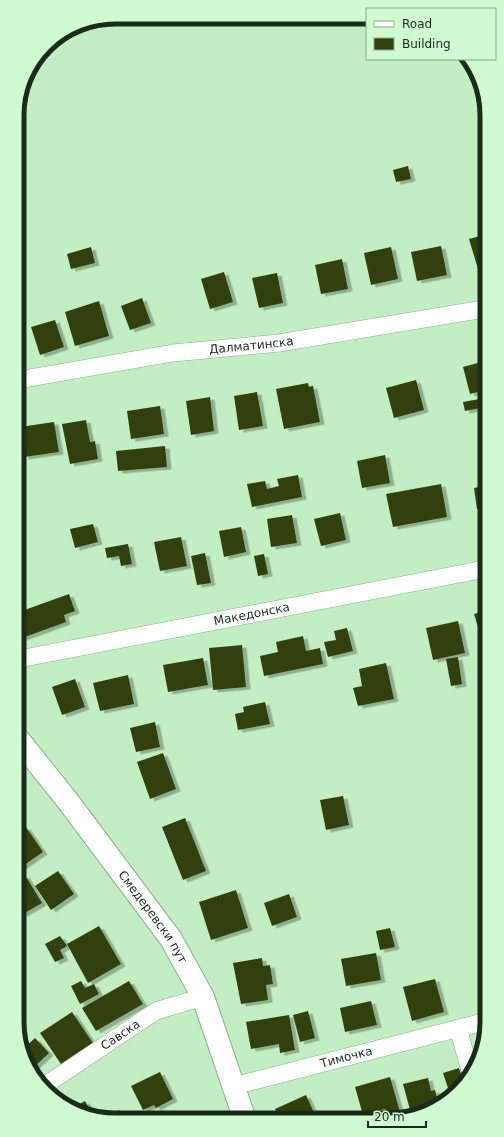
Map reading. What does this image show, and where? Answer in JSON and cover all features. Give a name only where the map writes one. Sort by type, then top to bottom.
[{"type":"street","name":"Далматинска","points":[[24,379],[173,353],[279,343],[480,310]]},
{"type":"street","name":"Македонска","points":[[24,658],[480,570]]},
{"type":"street","name":"Смедеревски пут","points":[[24,746],[67,800],[171,939],[203,997],[243,1113]]},
{"type":"street","name":"Савска","points":[[48,1083],[156,1011],[203,997]]},
{"type":"street","name":"Тимочка","points":[[234,1086],[480,1023]]},
{"type":"street","points":[[458,1028],[469,1066]]},
{"type":"building","points":[[408,166],[411,179],[396,182],[393,170]]},
{"type":"building","points":[[480,236],[480,268],[478,269],[469,239]]},
{"type":"building","points":[[441,246],[447,275],[417,281],[411,252]]},
{"type":"building","points":[[91,247],[95,263],[71,269],[67,254]]},
{"type":"building","points":[[391,247],[398,279],[371,285],[364,253]]},
{"type":"building","points":[[342,259],[348,289],[321,294],[315,265]]},
{"type":"building","points":[[224,272],[233,302],[210,309],[201,279]]},
{"type":"building","points":[[277,273],[283,303],[259,308],[252,278]]},
{"type":"building","points":[[142,298],[151,323],[130,330],[121,306]]},
{"type":"building","points":[[99,301],[109,336],[75,346],[65,312]]},
{"type":"building","points":[[55,320],[64,347],[40,355],[31,327]]},
{"type":"building","points":[[480,362],[480,391],[470,394],[463,367]]},
{"type":"building","points":[[416,380],[424,410],[394,418],[386,388]]},
{"type":"building","points":[[308,383],[309,387],[313,386],[320,422],[284,429],[276,389]]},
{"type":"building","points":[[257,392],[263,426],[239,430],[234,396]]},
{"type":"building","points":[[210,397],[214,431],[191,435],[186,401]]},
{"type":"building","points":[[480,399],[480,408],[465,411],[463,402]]},
{"type":"building","points":[[160,406],[164,434],[131,439],[127,411]]},
{"type":"building","points":[[86,420],[90,442],[95,441],[98,459],[70,464],[62,424]]},
{"type":"building","points":[[54,422],[59,452],[24,457],[24,426]]},
{"type":"building","points":[[165,446],[167,467],[118,471],[116,451]]},
{"type":"building","points":[[385,455],[390,483],[362,488],[357,461]]},
{"type":"building","points":[[298,475],[302,497],[252,507],[247,484],[265,481],[267,489],[279,486],[277,479]]},
{"type":"building","points":[[441,484],[447,517],[393,527],[386,494]]},
{"type":"building","points":[[480,487],[480,508],[477,509],[474,488]]},
{"type":"building","points":[[340,513],[346,540],[321,546],[314,519]]},
{"type":"building","points":[[292,515],[297,543],[271,547],[267,519]]},
{"type":"building","points":[[93,524],[98,542],[75,548],[70,529]]},
{"type":"building","points":[[241,527],[246,552],[224,557],[219,531]]},
{"type":"building","points":[[181,537],[187,566],[160,571],[154,542]]},
{"type":"building","points":[[128,544],[132,564],[121,566],[119,556],[107,558],[105,548]]},
{"type":"building","points":[[205,553],[211,583],[197,585],[191,556]]},
{"type":"building","points":[[264,554],[268,574],[258,576],[254,556]]},
{"type":"building","points":[[69,594],[75,611],[64,615],[66,622],[24,637],[24,610]]},
{"type":"building","points":[[480,612],[480,626],[478,627],[474,614]]},
{"type":"building","points":[[458,621],[465,653],[433,660],[426,628]]},
{"type":"building","points":[[347,628],[353,651],[328,657],[324,642],[336,640],[334,631]]},
{"type":"building","points":[[303,636],[306,651],[320,648],[323,664],[264,676],[260,656],[278,652],[276,642]]},
{"type":"building","points":[[242,645],[246,687],[213,690],[209,648]]},
{"type":"building","points":[[458,657],[462,684],[451,686],[446,659]]},
{"type":"building","points":[[203,658],[208,685],[168,692],[163,665]]},
{"type":"building","points":[[386,663],[394,699],[358,706],[353,688],[362,686],[359,669]]},
{"type":"building","points":[[128,675],[134,704],[100,711],[93,683]]},
{"type":"building","points":[[75,679],[85,707],[62,715],[52,687]]},
{"type":"building","points":[[265,702],[270,724],[238,730],[235,714],[244,712],[243,707]]},
{"type":"building","points":[[155,722],[160,747],[136,752],[130,728]]},
{"type":"building","points":[[163,753],[176,789],[150,799],[137,762]]},
{"type":"building","points":[[343,796],[349,825],[326,830],[320,800]]},
{"type":"building","points":[[185,818],[206,871],[183,880],[162,827]]},
{"type":"building","points":[[26,827],[43,852],[24,865],[24,828]]},
{"type":"building","points":[[58,871],[74,894],[51,910],[35,886]]},
{"type":"building","points":[[24,876],[42,903],[24,913]]},
{"type":"building","points":[[236,890],[248,928],[211,940],[199,902]]},
{"type":"building","points":[[289,894],[297,917],[272,926],[264,903]]},
{"type":"building","points":[[99,926],[121,964],[88,983],[67,944]]},
{"type":"building","points":[[390,928],[395,947],[380,950],[376,931]]},
{"type":"building","points":[[60,936],[67,946],[60,950],[64,958],[55,962],[45,944]]},
{"type":"building","points":[[376,953],[381,980],[346,986],[341,959]]},
{"type":"building","points":[[262,958],[263,966],[270,965],[273,984],[266,985],[268,1000],[241,1004],[233,963]]},
{"type":"building","points":[[435,979],[444,1012],[412,1021],[403,987]]},
{"type":"building","points":[[81,981],[85,988],[94,984],[99,994],[80,1004],[71,986]]},
{"type":"building","points":[[129,981],[143,1004],[96,1031],[82,1008]]},
{"type":"building","points":[[371,1001],[377,1025],[345,1032],[340,1008]]},
{"type":"building","points":[[308,1011],[315,1038],[300,1042],[293,1015]]},
{"type":"building","points":[[72,1012],[95,1046],[63,1067],[40,1033]]},
{"type":"building","points":[[289,1015],[295,1050],[280,1053],[279,1044],[251,1049],[246,1022]]},
{"type":"building","points":[[35,1038],[49,1053],[35,1066],[27,1045]]},
{"type":"building","points":[[459,1068],[462,1076],[449,1090],[443,1073]]},
{"type":"building","points":[[160,1072],[173,1099],[156,1108],[154,1105],[143,1110],[131,1086]]},
{"type":"building","points":[[390,1077],[400,1112],[386,1113],[385,1109],[370,1113],[362,1113],[355,1087]]},
{"type":"building","points":[[428,1078],[431,1091],[435,1090],[437,1099],[429,1104],[410,1110],[403,1084]]},
{"type":"building","points":[[306,1095],[314,1113],[277,1113],[275,1109]]},
{"type":"building","points":[[85,1101],[89,1109],[86,1108],[78,1105]]},
{"type":"building","points":[[119,1110],[121,1113],[115,1113],[113,1113]]}]
